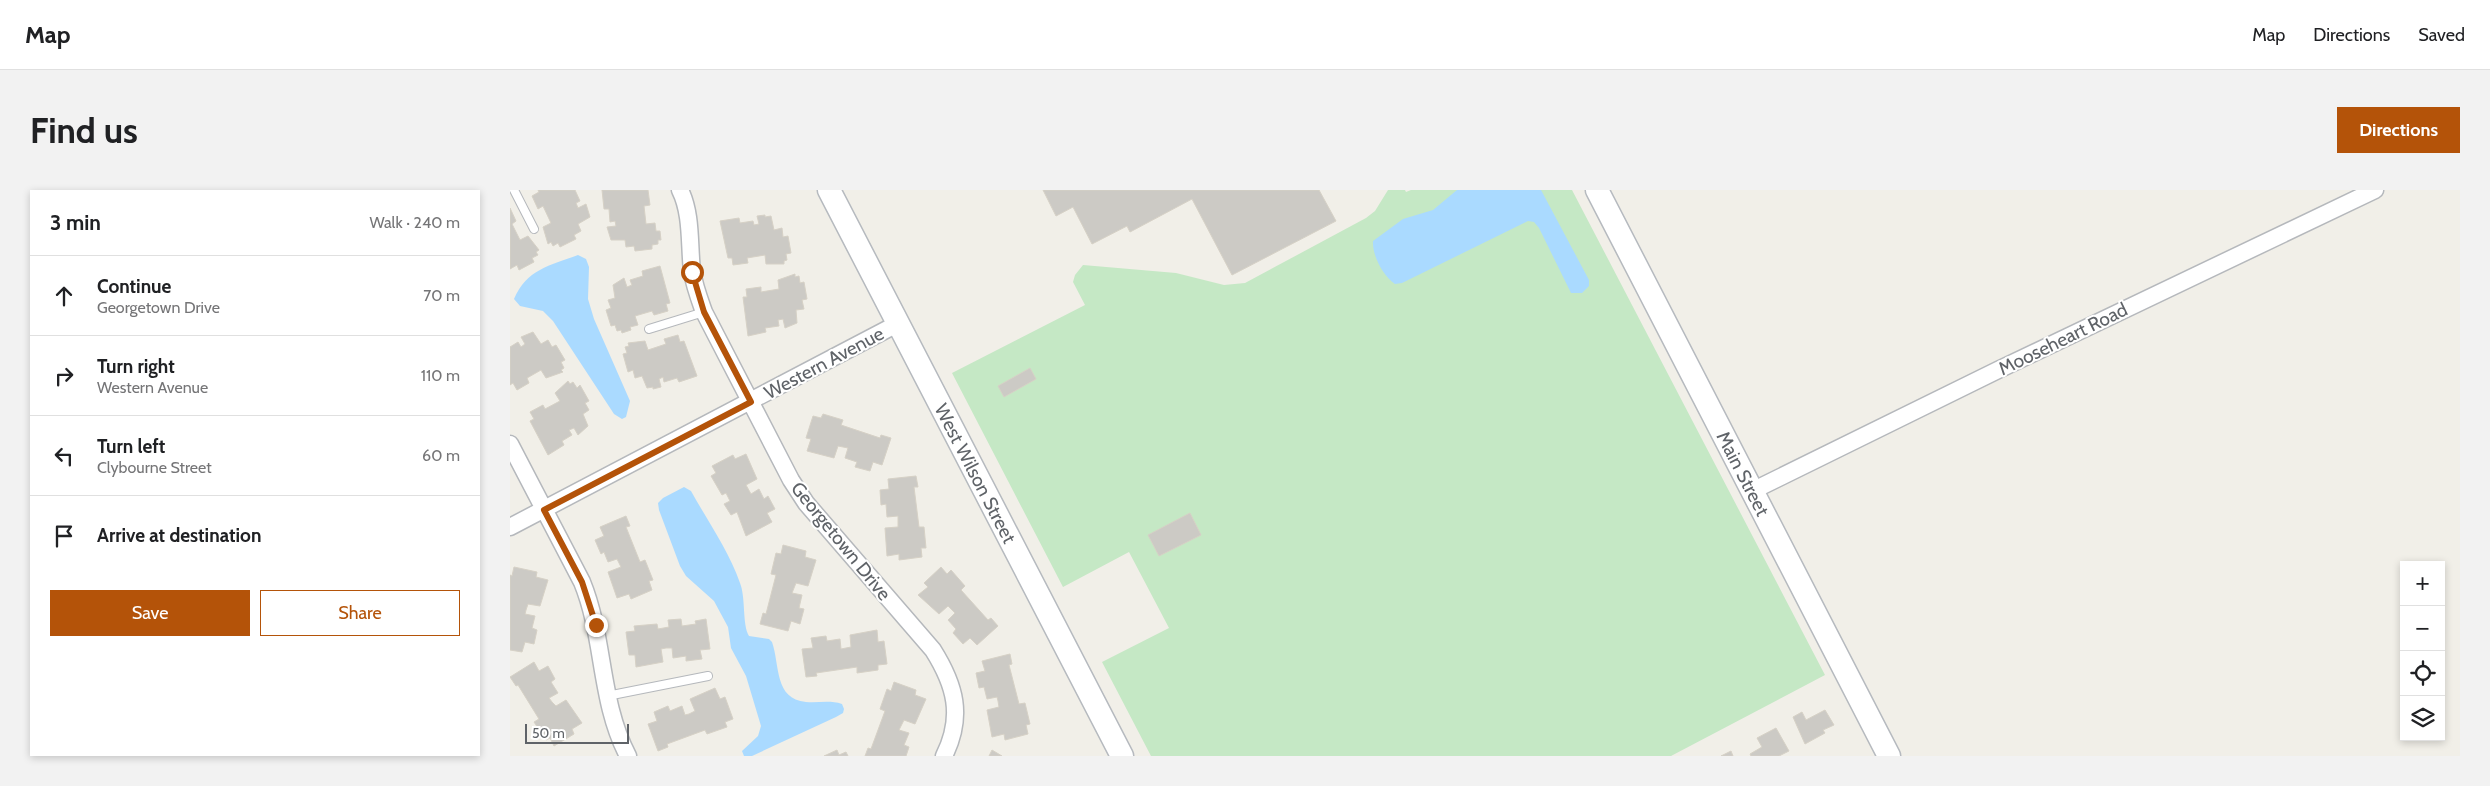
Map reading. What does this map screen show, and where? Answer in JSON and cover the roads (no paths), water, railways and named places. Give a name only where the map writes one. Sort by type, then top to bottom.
[{"type":"main road","name":"West Wilson Street","points":[[829,190],[1122,756]]},
{"type":"main road","name":"Main Street","points":[[1597,190],[1886,755]]},
{"type":"street","name":"Georgetown Drive","points":[[680,190],[687,212],[692,272],[704,312],[791,480],[806,503],[933,650],[947,672],[955,698],[956,722],[947,750]]},
{"type":"street","name":"Mooseheart Road","points":[[1752,491],[1998,370],[2375,190]]},
{"type":"street","name":"Western Avenue","points":[[510,527],[899,323]]},
{"type":"street","points":[[510,444],[590,602],[596,625],[606,696],[613,723],[628,756]]},
{"type":"lane","points":[[514,190],[534,229]]},
{"type":"lane","points":[[649,329],[704,312]]},
{"type":"lane","points":[[606,696],[708,676]]},
{"type":"water","points":[[1457,190],[1541,190],[1589,280],[1589,286],[1582,293],[1571,293],[1539,228],[1534,222],[1528,221],[1402,283],[1395,284],[1386,276],[1379,265],[1374,252],[1373,241],[1403,219],[1433,210]]},
{"type":"water","points":[[578,255],[586,259],[589,267],[588,299],[594,319],[630,401],[626,417],[622,419],[614,414],[553,321],[543,311],[520,306],[514,299],[525,281],[532,275],[548,266]]},
{"type":"water","points":[[684,487],[691,491],[724,547],[735,571],[742,589],[745,625],[749,636],[769,639],[772,642],[780,679],[788,695],[796,700],[806,702],[842,704],[844,709],[843,713],[836,717],[752,756],[744,756],[742,751],[758,736],[761,726],[746,676],[731,648],[728,627],[714,601],[686,576],[680,566],[659,510],[658,503],[663,498]]}]
